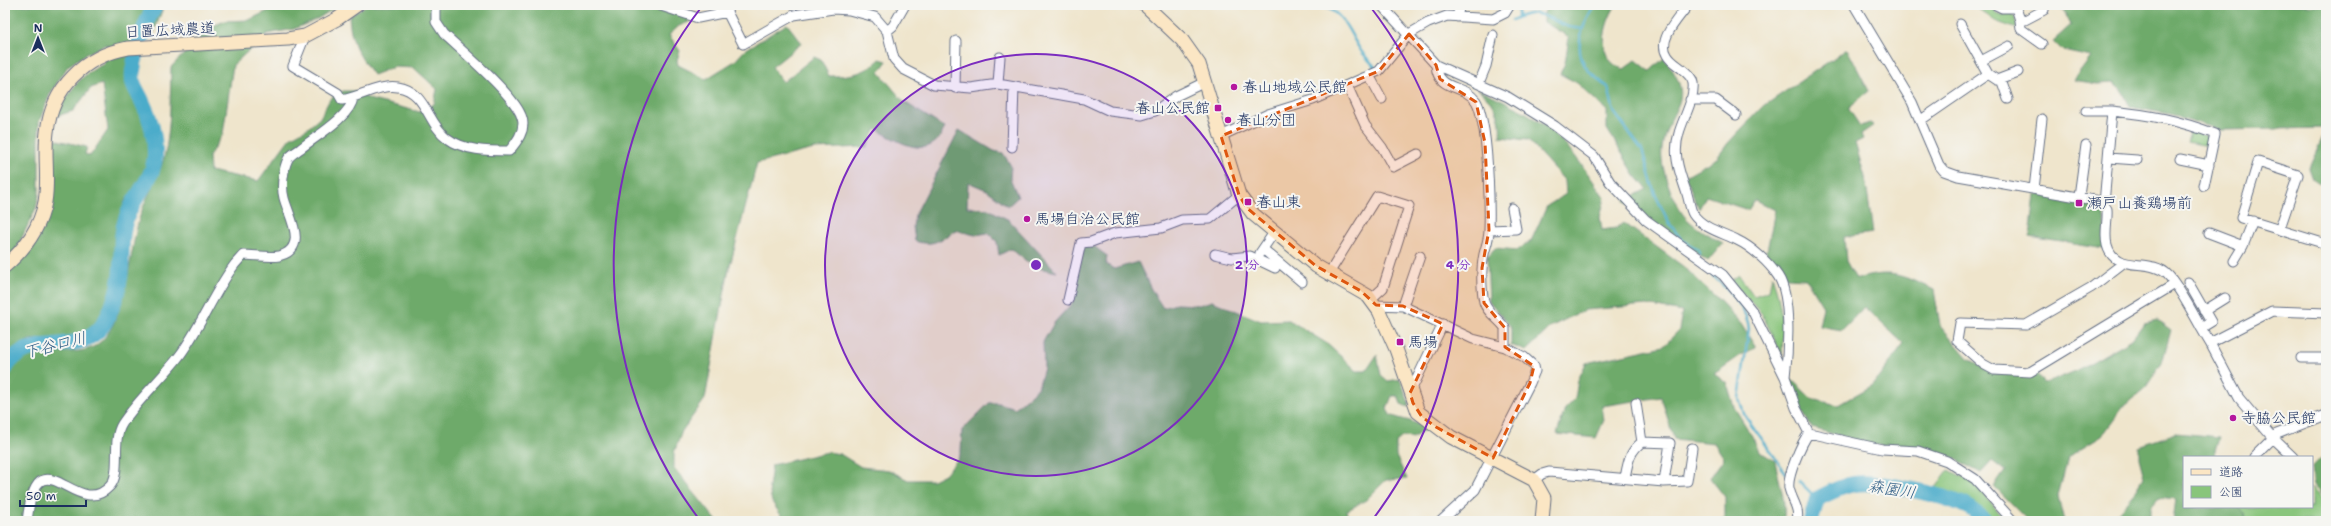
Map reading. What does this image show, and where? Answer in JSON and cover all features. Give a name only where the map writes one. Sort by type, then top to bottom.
[{"type":"street","name":"日置広域農道","points":[[5,266],[19,254],[35,232],[42,210],[47,182],[47,132],[51,111],[58,94],[76,72],[95,59],[115,50],[288,39],[304,36],[337,19],[358,5]]},
{"type":"street","points":[[304,36],[293,66],[338,93],[342,100],[384,88],[397,86],[407,89],[417,95],[435,126],[446,138],[457,144],[485,151],[509,151],[521,134],[522,118],[508,96],[444,34],[436,22],[436,5]]},
{"type":"street","points":[[658,5],[698,18],[727,12],[743,44],[794,16],[832,9],[864,13],[875,17],[887,31],[894,59],[903,69],[934,86],[955,88],[998,84],[1084,98],[1110,111],[1142,115],[1155,111],[1176,96],[1205,82]]},
{"type":"street","points":[[887,31],[893,26],[905,5]]},
{"type":"street","points":[[1145,5],[1182,40],[1198,64],[1205,82],[1239,195],[1253,214],[1328,275],[1361,291],[1374,302],[1396,349],[1413,403],[1422,416],[1451,437],[1534,480],[1544,498],[1542,521]]},
{"type":"street","points":[[1381,5],[1436,65],[1448,72],[1479,83],[1508,97],[1555,126],[1594,156],[1610,182],[1646,220],[1723,275],[1753,312],[1785,377],[1796,408],[1809,433]]},
{"type":"street","points":[[1457,17],[1460,5]]},
{"type":"street","points":[[1221,136],[1268,114],[1313,100],[1379,71],[1409,34],[1428,23],[1447,16],[1493,19],[1505,13],[1510,5]]},
{"type":"street","points":[[1688,5],[1670,31],[1664,44],[1667,57],[1689,75],[1693,82],[1690,100],[1676,148],[1676,164],[1693,214],[1703,224],[1739,241],[1762,259],[1778,277],[1784,294],[1788,326],[1789,350],[1785,377]]},
{"type":"street","points":[[1854,5],[1921,120],[1939,165],[1944,171],[1958,176],[2034,190],[2093,198],[2104,204]]},
{"type":"street","points":[[1996,5],[2002,8],[2016,7],[2021,30],[2042,44]]},
{"type":"street","points":[[2020,20],[2025,20],[2044,10],[2044,5]]},
{"type":"street","points":[[1960,24],[1988,74],[1997,80],[2018,72]]},
{"type":"street","points":[[1479,83],[1486,66],[1493,35]]},
{"type":"street","points":[[955,88],[956,41]]},
{"type":"street","points":[[1981,61],[2009,46]]},
{"type":"street","points":[[998,84],[1000,57]]},
{"type":"street","points":[[1436,65],[1440,79],[1471,96],[1476,102],[1481,115],[1485,143],[1489,230],[1482,268],[1484,303],[1505,328],[1505,347]]},
{"type":"street","points":[[1921,120],[1988,74]]},
{"type":"street","points":[[1369,75],[1382,99]]},
{"type":"street","points":[[2001,79],[2008,99]]},
{"type":"street","points":[[1347,85],[1365,125],[1382,147],[1393,167],[1418,154]]},
{"type":"street","points":[[1012,147],[1014,87]]},
{"type":"street","points":[[27,521],[34,488],[39,480],[45,478],[56,481],[83,494],[93,495],[105,490],[111,485],[114,478],[116,441],[121,425],[180,355],[234,264],[243,255],[280,256],[292,247],[295,241],[295,224],[284,198],[283,186],[289,158],[344,115],[352,105],[353,98]]},
{"type":"street","points":[[1690,100],[1716,100],[1736,115]]},
{"type":"street","points":[[2086,110],[2112,110],[2160,116],[2184,122],[2215,134],[2204,186]]},
{"type":"street","points":[[2112,110],[2104,204],[2107,216],[2107,247],[2114,258],[2122,264],[2155,267],[2168,275],[2175,284],[2210,343],[2239,398],[2272,437],[2292,456]]},
{"type":"street","points":[[2034,190],[2042,119]]},
{"type":"street","points":[[2078,196],[2086,145]]},
{"type":"street","points":[[2109,158],[2137,160]]},
{"type":"street","points":[[2180,160],[2209,166]]},
{"type":"street","points":[[2280,228],[2298,175],[2258,162],[2241,218],[2280,228],[2326,244]]},
{"type":"street","points":[[1068,300],[1081,243],[1090,242],[1115,233],[1161,228],[1182,220],[1210,219],[1239,195]]},
{"type":"street","points":[[1328,275],[1376,196],[1409,206],[1383,288],[1374,302]]},
{"type":"street","points":[[1489,230],[1516,229],[1512,208]]},
{"type":"street","points":[[2234,261],[2243,246],[2253,221]]},
{"type":"street","points":[[1256,259],[1275,231]]},
{"type":"street","points":[[2209,233],[2243,246]]},
{"type":"street","points":[[1263,249],[1302,282]]},
{"type":"street","points":[[1215,254],[1232,258],[1250,256],[1275,268]]},
{"type":"street","points":[[1403,306],[1420,256]]},
{"type":"street","points":[[2122,264],[2092,287],[2026,325],[1960,322],[1957,341],[1982,364],[1994,370],[2030,372],[2175,284]]},
{"type":"street","points":[[2188,282],[2211,322],[2201,328]]},
{"type":"street","points":[[2204,311],[2225,298]]},
{"type":"street","points":[[1374,302],[1403,306],[1473,339],[1505,347],[1531,362],[1535,371],[1493,458],[1475,490],[1441,521]]},
{"type":"street","points":[[2210,343],[2223,338],[2267,313],[2279,311],[2326,312]]},
{"type":"street","points":[[1410,392],[1443,324]]},
{"type":"street","points":[[2301,358],[2326,358]]},
{"type":"street","points":[[1636,403],[1642,442]]},
{"type":"street","points":[[2255,456],[2272,437],[2285,430],[2326,416]]},
{"type":"street","points":[[1797,521],[1799,513],[1789,487],[1803,440],[1809,433]]},
{"type":"street","points":[[1809,433],[1882,448],[1925,453],[1948,461],[1975,478],[2012,521]]},
{"type":"street","points":[[1625,478],[1629,456],[1634,448],[1642,442],[1670,443],[1664,482]]},
{"type":"street","points":[[1534,480],[1542,474],[1549,472],[1664,482],[1687,481],[1692,448]]},
{"type":"highlighted area","points":[[1409,34],[1436,65],[1440,79],[1476,102],[1485,143],[1489,230],[1482,268],[1484,303],[1505,328],[1505,347],[1534,366],[1530,383],[1493,458],[1436,427],[1422,417],[1413,403],[1410,393],[1443,324],[1403,306],[1376,305],[1361,291],[1316,266],[1247,208],[1239,195],[1221,136],[1379,71]]},
{"type":"green space","points":[[5,5],[164,5],[154,32],[130,58],[129,81],[147,128],[149,163],[141,182],[125,201],[118,227],[112,289],[105,311],[97,325],[88,333],[76,337],[29,340],[5,360],[5,274],[22,258],[34,243],[43,228],[48,213],[50,197],[53,139],[87,147],[85,154],[90,156],[108,130],[102,84],[91,88],[73,111],[57,116],[66,99],[81,79],[104,64],[107,44],[86,54],[68,66],[50,94],[39,122],[39,195],[36,208],[16,250],[5,258]]},
{"type":"green space","points":[[280,5],[340,5],[317,19],[294,29],[267,34],[233,65],[223,134],[209,156],[210,171],[258,181],[290,138],[308,128],[320,118],[330,99],[343,91],[353,91],[372,100],[420,112],[434,104],[437,89],[414,68],[394,67],[373,75],[368,68],[356,48],[351,34],[349,17],[366,5],[688,5],[689,22],[679,26],[669,35],[680,51],[677,60],[678,65],[706,79],[735,61],[745,50],[787,24],[802,43],[772,67],[783,82],[814,57],[821,60],[829,76],[850,75],[863,71],[880,59],[887,61],[879,72],[903,101],[945,128],[937,140],[928,146],[921,147],[905,144],[876,129],[867,147],[814,149],[757,163],[728,273],[705,399],[682,431],[674,453],[674,468],[717,521],[5,521],[5,391],[10,373],[19,362],[28,356],[51,352],[74,352],[95,346],[106,336],[114,322],[125,287],[140,216],[164,158],[170,118],[171,67],[210,27],[225,21],[249,20]]},
{"type":"green space","points":[[1548,5],[1616,5],[1611,13],[1605,32],[1605,51],[1609,58],[1615,65],[1624,69],[1636,60],[1650,71],[1664,58],[1674,73],[1681,95],[1666,133],[1662,148],[1663,165],[1668,185],[1682,213],[1695,226],[1723,243],[1708,261],[1624,201],[1647,189],[1635,175],[1607,129],[1607,111],[1577,83],[1560,74],[1565,63],[1569,37],[1544,22],[1544,13]]},
{"type":"green space","points":[[1973,5],[1991,5],[1997,13],[2003,15],[2011,13],[2015,18],[2017,29],[1995,21]]},
{"type":"green space","points":[[2057,5],[2326,5],[2326,128],[2221,130],[2170,114],[2130,107],[2122,90],[2114,83],[2097,84],[2074,80],[2091,57],[2063,51],[2053,41],[2071,25],[2064,11]]},
{"type":"green space","points":[[1847,49],[1869,91],[1848,108],[1860,126],[1871,123],[1874,125],[1861,134],[1863,139],[1855,143],[1865,177],[1873,233],[1844,237],[1846,261],[1856,279],[1879,274],[1896,275],[1905,277],[1934,290],[1940,325],[1968,358],[1992,373],[2037,374],[2044,384],[2078,370],[2132,339],[2144,323],[2157,320],[2171,330],[2162,363],[2146,387],[2124,406],[2102,436],[2068,457],[2058,496],[2064,521],[2028,521],[1994,487],[2005,471],[1992,461],[1981,473],[1949,456],[1921,447],[1872,445],[1812,428],[1800,408],[1791,379],[1812,399],[1838,405],[1873,385],[1904,344],[1864,307],[1842,330],[1819,326],[1823,307],[1806,279],[1786,278],[1766,256],[1775,210],[1755,200],[1748,210],[1706,196],[1699,209],[1685,176],[1717,158],[1728,143],[1761,108]]},
{"type":"green space","points":[[1478,89],[1527,114],[1545,126],[1561,140],[1581,164],[1605,198],[1600,217],[1602,230],[1616,228],[1624,223],[1684,267],[1721,302],[1741,324],[1756,348],[1744,353],[1714,374],[1727,383],[1734,407],[1752,436],[1759,451],[1775,461],[1784,507],[1783,521],[1721,521],[1725,517],[1725,497],[1710,478],[1724,458],[1714,443],[1674,439],[1661,397],[1602,406],[1604,420],[1596,438],[1557,434],[1565,409],[1575,399],[1578,380],[1586,363],[1664,346],[1679,330],[1682,312],[1647,305],[1585,310],[1552,326],[1526,351],[1511,345],[1511,327],[1489,301],[1487,257],[1495,248],[1518,250],[1531,241],[1547,206],[1566,194],[1565,181],[1528,140],[1500,137],[1500,122],[1496,110],[1493,104]]},
{"type":"green space","points":[[959,130],[994,151],[1003,153],[1011,166],[1010,178],[1018,197],[1008,206],[987,190],[968,182],[967,207],[988,209],[1009,220],[1057,272],[1034,267],[1011,249],[999,255],[997,242],[988,233],[975,235],[955,230],[936,242],[921,243],[915,241],[913,226],[915,215]]},
{"type":"green space","points":[[2191,130],[2210,138],[2209,146],[2187,142]]},
{"type":"green space","points":[[2325,132],[2326,188],[2313,179],[2309,168]]},
{"type":"green space","points":[[2035,194],[2092,202],[2104,210],[2105,249],[2030,237]]},
{"type":"green space","points":[[1083,245],[1095,247],[1107,256],[1106,264],[1114,269],[1138,262],[1151,289],[1163,308],[1176,304],[1199,305],[1212,301],[1261,321],[1289,320],[1326,343],[1357,371],[1366,371],[1377,355],[1381,375],[1388,381],[1400,379],[1409,403],[1408,407],[1401,404],[1398,396],[1392,396],[1387,408],[1390,415],[1412,422],[1425,429],[1413,438],[1402,437],[1396,442],[1396,456],[1407,479],[1386,480],[1366,500],[1346,511],[1350,521],[785,521],[772,502],[769,488],[772,465],[828,452],[840,454],[861,467],[889,470],[908,480],[933,480],[945,474],[958,459],[961,452],[962,430],[989,403],[998,403],[1015,408],[1038,388],[1044,368],[1043,342],[1054,323],[1073,302]]},
{"type":"green space","points":[[1739,275],[1754,296],[1769,291],[1772,275],[1778,295],[1781,314],[1783,334],[1782,355],[1762,314],[1731,281]]},
{"type":"green space","points":[[2176,433],[2220,437],[2214,456],[2183,456],[2183,508],[2239,508],[2244,513],[2245,521],[2172,521],[2175,499],[2159,497],[2150,507],[2150,517],[2166,521],[2118,521],[2116,514],[2134,493],[2144,477],[2139,458],[2139,446]]},
{"type":"green space","points":[[2326,453],[2326,500],[2314,485],[2313,466]]},
{"type":"green space","points":[[1949,470],[1973,482],[2003,517],[1998,521],[1990,521],[1964,499],[1935,489]]},
{"type":"green space","points":[[2313,488],[2322,499],[2325,506],[2324,515],[2321,521],[2245,521],[2244,513],[2239,508],[2313,508]]},
{"type":"waterway","name":"下谷口川","points":[[5,369],[15,356],[28,349],[72,343],[86,339],[98,331],[112,307],[120,278],[122,241],[126,219],[134,201],[152,170],[154,161],[155,144],[152,125],[134,85],[133,75],[136,54],[148,20],[156,5]]},
{"type":"waterway","points":[[1321,5],[1335,12],[1344,22],[1362,52],[1376,68]]},
{"type":"waterway","points":[[1518,5],[1518,17]]},
{"type":"waterway","points":[[1595,5],[1590,12],[1580,38],[1581,55],[1584,63],[1591,73],[1608,87],[1614,112],[1642,150],[1655,194],[1669,223],[1681,239],[1699,250],[1699,254]]},
{"type":"waterway","points":[[1512,20],[1527,14],[1539,14],[1568,27],[1582,29]]},
{"type":"waterway","points":[[1708,271],[1734,297],[1744,312],[1749,329],[1739,398],[1744,414],[1786,473]]},
{"type":"waterway","points":[[1799,481],[1817,499]]},
{"type":"waterway","name":"森園川","points":[[1811,521],[1817,499],[1844,486],[1865,483],[1911,489],[1943,497],[1969,507],[1985,521]]},
{"type":"place","name":"春山地域公民館","points":[[1234,87]]},
{"type":"place","name":"春山公民館","points":[[1218,108]]},
{"type":"place","name":"春山分団","points":[[1228,120]]},
{"type":"place","name":"春山東","points":[[1248,202]]},
{"type":"place","name":"瀬戸山養鶏場前","points":[[2079,203]]},
{"type":"place","name":"馬場自治公民館","points":[[1027,219]]},
{"type":"place","name":"馬場","points":[[1400,342]]},
{"type":"place","name":"寺脇公民館","points":[[2233,418]]}]
